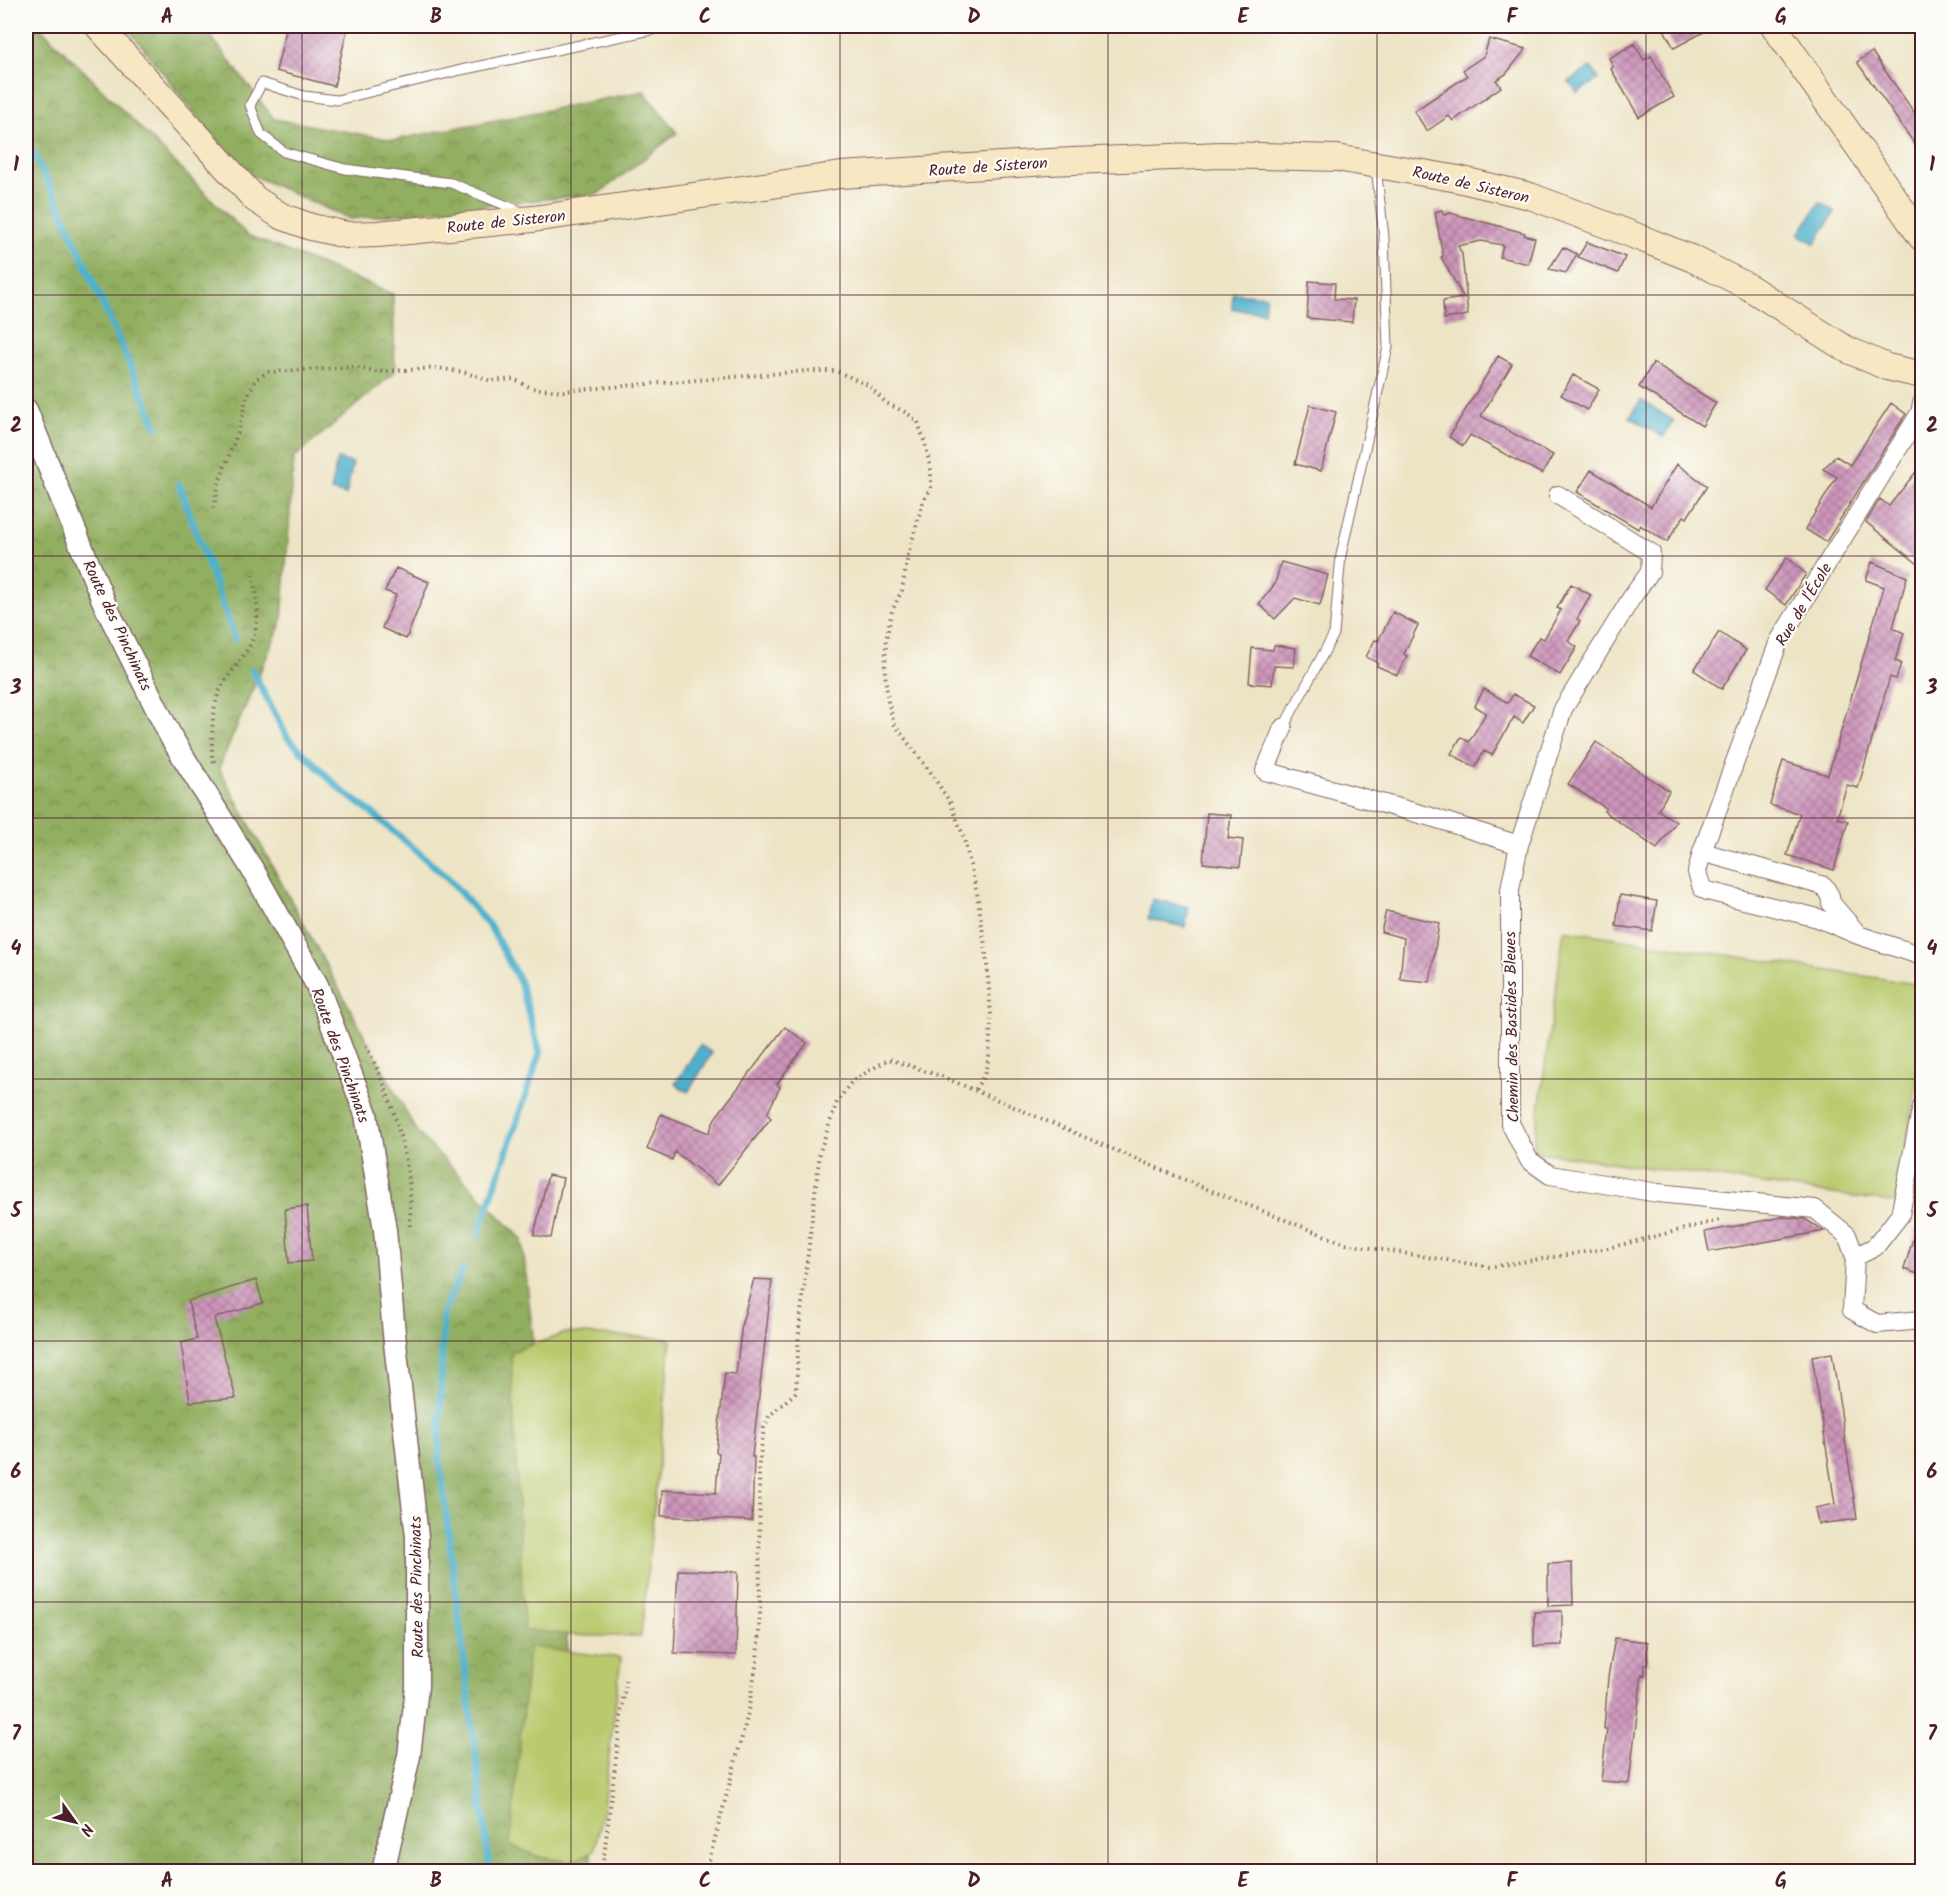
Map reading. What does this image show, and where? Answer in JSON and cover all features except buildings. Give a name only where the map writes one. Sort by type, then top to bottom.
[{"type":"main road","name":"Route de Sisteron","points":[[98,26],[255,199],[281,216],[311,227],[347,235],[539,218],[841,176],[992,165],[1221,155],[1337,158],[1458,178],[1530,196],[1693,259],[1747,286],[1846,349],[1887,368],[1923,375]]},
{"type":"main road","points":[[1774,26],[1923,238]]},
{"type":"street","name":"Rue de l'École","points":[[1858,935],[1818,918],[1707,891],[1702,888],[1697,872],[1702,852],[1779,641],[1920,413],[1923,403]]},
{"type":"street","name":"Route des Pinchinats","points":[[26,410],[105,605],[171,737],[254,872],[316,985],[366,1114],[385,1230],[417,1538],[417,1687],[409,1756],[383,1872]]},
{"type":"street","name":"Chemin des Bastides Bleues","points":[[1558,495],[1651,553],[1650,572],[1563,709],[1519,845],[1510,890],[1510,1123],[1529,1160],[1550,1175],[1658,1193],[1815,1209],[1847,1235],[1855,1257]]},
{"type":"street","points":[[1283,728],[1265,771],[1420,813],[1519,845]]},
{"type":"street","points":[[1702,852],[1824,886],[1831,903],[1858,935],[1923,956]]},
{"type":"street","points":[[1923,1106],[1900,1215],[1875,1247],[1855,1257],[1852,1310],[1877,1324],[1923,1320]]},
{"type":"lane","points":[[539,218],[451,183],[345,169],[284,152],[261,134],[250,105],[262,83],[304,96],[337,100],[461,70],[670,26]]},
{"type":"lane","points":[[1283,728],[1334,634],[1341,555],[1388,347],[1384,237],[1375,164]]},
{"type":"path","points":[[214,507],[219,482],[239,429],[246,399],[256,379],[269,372],[355,367],[374,372],[437,368],[463,372],[492,381],[514,379],[531,388],[563,391],[806,371],[836,371],[868,385],[886,403],[907,413],[918,422],[932,471],[931,488],[923,502],[908,555],[902,590],[892,611],[886,640],[885,672],[888,701],[894,724],[950,802],[963,835],[977,893],[986,953],[991,1015],[989,1057],[984,1075],[975,1090]]},
{"type":"path","points":[[216,767],[212,757],[212,726],[220,689],[250,645],[256,627],[258,601],[252,572]]},
{"type":"path","points":[[363,1041],[388,1096],[401,1143],[409,1180],[410,1227]]},
{"type":"path","points":[[706,1872],[746,1722],[758,1661],[759,1464],[764,1428],[769,1416],[796,1392],[799,1329],[820,1151],[837,1102],[852,1081],[889,1059],[941,1076],[1346,1244],[1408,1255],[1490,1267],[1604,1249],[1720,1220]]},
{"type":"path","points":[[595,1872],[602,1869],[626,1677]]},
{"type":"green space","points":[[26,26],[39,26],[247,235],[393,294],[395,372],[294,458],[282,621],[219,768],[417,1132],[522,1239],[593,1871],[26,1872]]},
{"type":"green space","points":[[126,26],[203,26],[274,119],[394,140],[644,91],[677,133],[598,194],[350,219],[238,169]]},
{"type":"green space","points":[[1564,930],[1922,985],[1922,1054],[1896,1203],[1533,1151]]},
{"type":"green space","points":[[566,1333],[671,1339],[641,1636],[585,1636],[524,1630],[511,1352]]},
{"type":"green space","points":[[529,1647],[621,1658],[602,1814],[594,1851],[570,1862],[540,1857],[510,1845]]},
{"type":"water","points":[[1591,67],[1599,79],[1577,93],[1569,81]]},
{"type":"water","points":[[1820,202],[1835,212],[1815,244],[1799,234]]},
{"type":"water","points":[[1233,293],[1266,296],[1264,312],[1232,309]]},
{"type":"water","points":[[1641,400],[1674,421],[1663,437],[1630,417]]},
{"type":"water","points":[[337,459],[353,463],[346,495],[331,491]]},
{"type":"water","points":[[1152,899],[1189,907],[1185,927],[1148,919]]},
{"type":"water","points":[[700,1045],[712,1053],[688,1092],[675,1084]]},
{"type":"waterway","points":[[26,139],[59,204],[157,427]]},
{"type":"waterway","points":[[179,484],[235,639]]},
{"type":"waterway","points":[[252,670],[287,737],[341,790],[371,812],[447,877],[491,928],[520,982],[540,1053],[478,1236]]},
{"type":"waterway","points":[[463,1269],[443,1312],[439,1454],[490,1872]]}]
